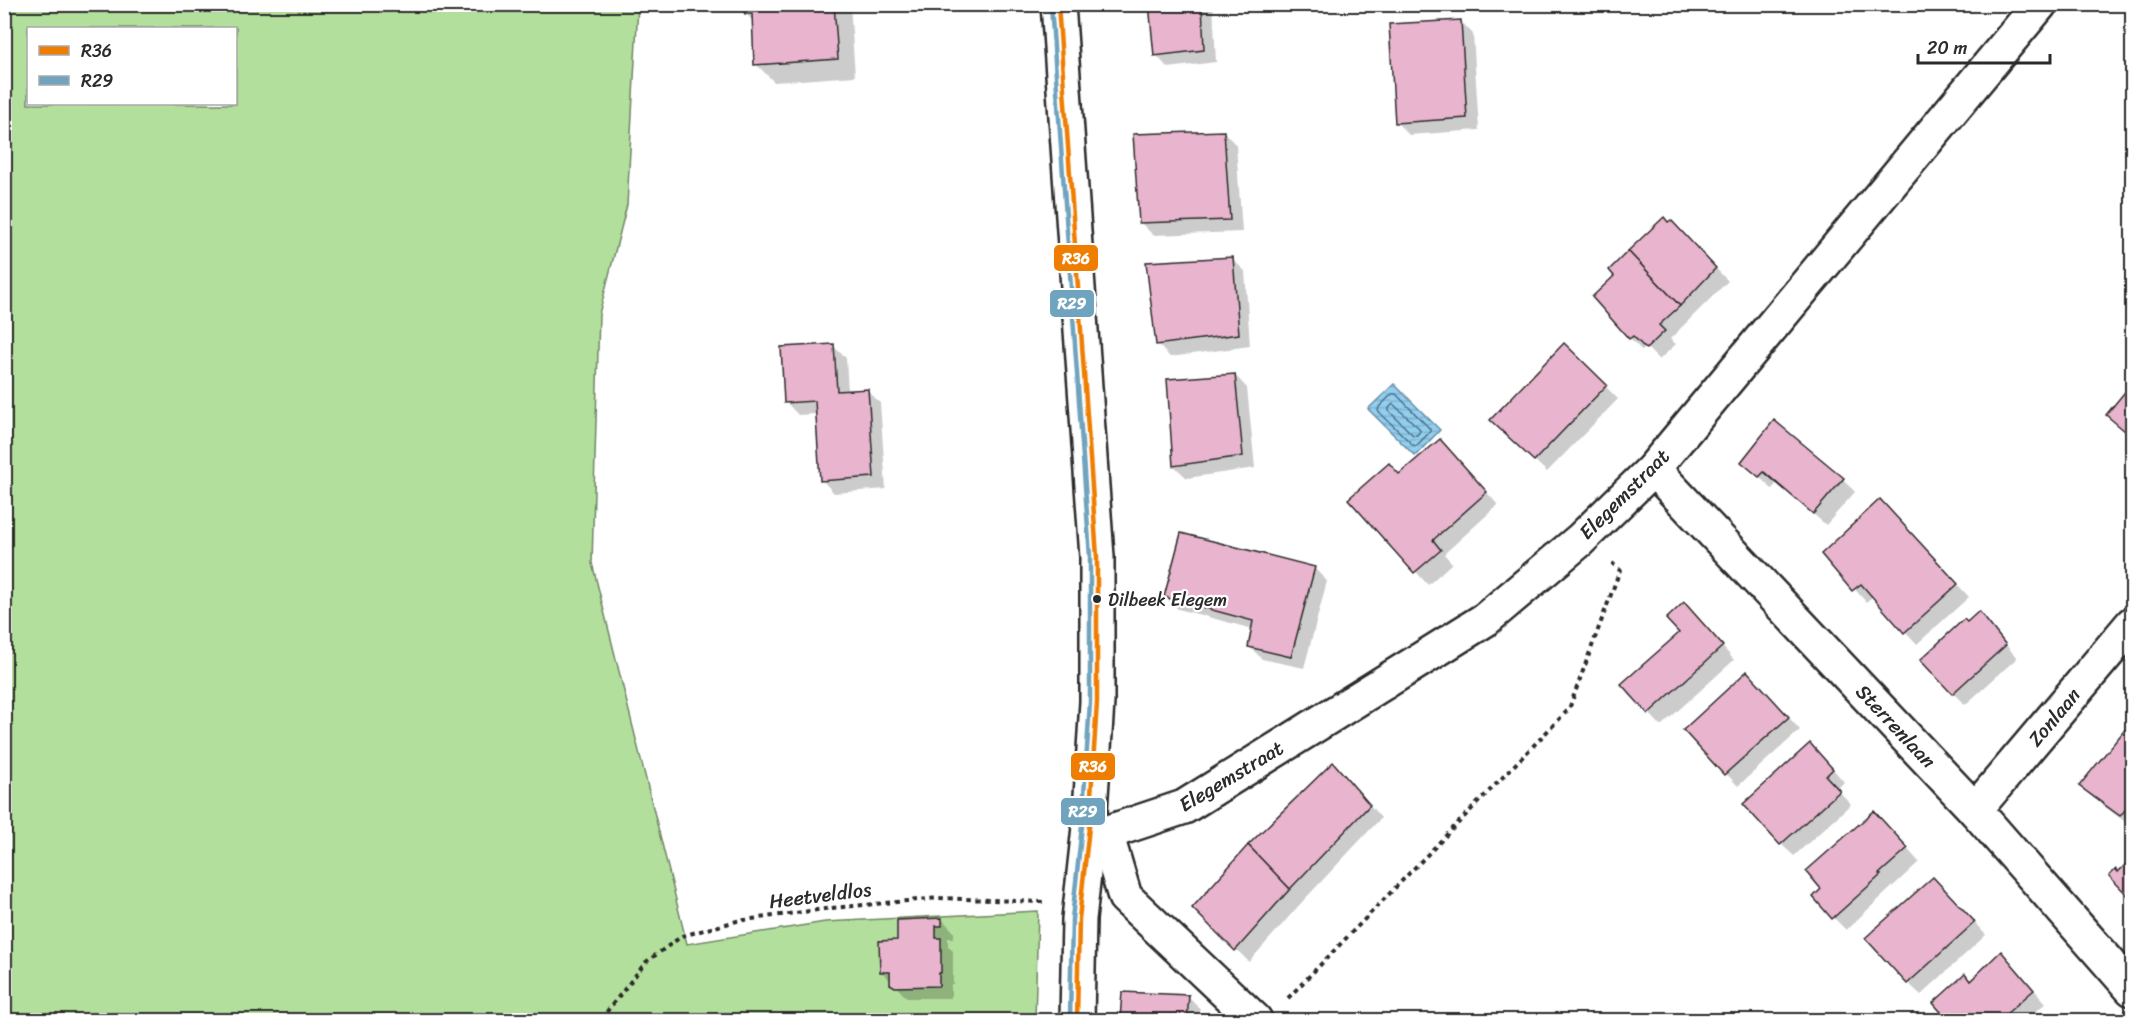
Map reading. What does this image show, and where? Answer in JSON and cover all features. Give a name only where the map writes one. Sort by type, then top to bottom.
[{"type":"street","points":[[1058,4],[1097,557],[1097,830],[1081,905],[1077,1020]]},
{"type":"street","name":"Elegemstraat","points":[[1097,830],[1184,807],[1204,795],[1486,619],[1580,540],[1653,469],[2040,4]]},
{"type":"street","name":"Sterrenlaan","points":[[1653,469],[1975,810],[2133,989]]},
{"type":"street","name":"Zonlaan","points":[[1975,810],[2133,624]]},
{"type":"street","points":[[1097,830],[1125,897],[1255,1020]]},
{"type":"path","points":[[1283,1004],[1569,709],[1620,570],[1580,540]]},
{"type":"path","name":"Heetveldlos","points":[[602,1020],[646,962],[682,936],[737,921],[832,908],[939,898],[1081,905]]},
{"type":"green space","points":[[5,5],[638,5],[627,205],[599,314],[592,563],[687,944],[825,922],[1038,911],[1035,1020],[5,1020]]},
{"type":"water","points":[[1394,384],[1440,430],[1415,456],[1368,409]]},
{"type":"building","points":[[741,4],[834,4],[838,59],[754,65],[752,14],[745,14]]},
{"type":"building","points":[[1149,4],[1202,4],[1204,50],[1154,56]]},
{"type":"building","points":[[1461,20],[1467,118],[1395,123],[1389,24]]},
{"type":"building","points":[[1224,131],[1230,220],[1139,223],[1133,134]]},
{"type":"building","points":[[1664,217],[1668,222],[1671,220],[1716,268],[1680,306],[1628,251]]},
{"type":"building","points":[[1628,251],[1680,306],[1659,325],[1665,331],[1646,349],[1633,336],[1629,339],[1592,297],[1614,276],[1609,270]]},
{"type":"building","points":[[1233,257],[1239,334],[1156,345],[1146,262]]},
{"type":"building","points":[[1564,343],[1607,385],[1534,461],[1490,420]]},
{"type":"building","points":[[834,344],[837,391],[868,389],[874,477],[820,481],[815,401],[784,403],[781,347]]},
{"type":"building","points":[[1235,374],[1243,456],[1173,466],[1167,379]]},
{"type":"building","points":[[2128,388],[2132,392],[2132,437],[2106,415]]},
{"type":"building","points":[[1774,420],[1844,478],[1813,514],[1764,472],[1759,477],[1741,462]]},
{"type":"building","points":[[1440,439],[1487,492],[1433,540],[1441,550],[1414,573],[1348,499],[1389,463],[1399,474]]},
{"type":"building","points":[[1880,499],[1958,584],[1904,633],[1861,584],[1852,591],[1821,554]]},
{"type":"building","points":[[1181,533],[1315,567],[1291,657],[1248,647],[1253,621],[1164,597]]},
{"type":"building","points":[[1684,602],[1723,646],[1648,714],[1621,684],[1679,633],[1666,619]]},
{"type":"building","points":[[1979,611],[2006,645],[1952,694],[1920,660],[1964,619],[1967,622]]},
{"type":"building","points":[[1747,671],[1789,717],[1724,775],[1683,730]]},
{"type":"building","points":[[2132,721],[2132,802],[2120,816],[2079,786]]},
{"type":"building","points":[[1810,743],[1833,769],[1826,776],[1840,791],[1780,845],[1743,804]]},
{"type":"building","points":[[1333,762],[1370,805],[1290,889],[1248,845]]},
{"type":"building","points":[[1874,811],[1908,848],[1832,919],[1813,897],[1821,889],[1806,871]]},
{"type":"building","points":[[1248,845],[1290,889],[1235,951],[1192,908]]},
{"type":"building","points":[[2132,858],[2132,900],[2109,876],[2116,869],[2118,872]]},
{"type":"building","points":[[1933,877],[1975,922],[1907,984],[1865,938]]},
{"type":"building","points":[[942,918],[942,926],[936,926],[936,938],[941,938],[939,986],[895,987],[890,984],[890,972],[880,972],[879,941],[897,940],[897,920]]},
{"type":"building","points":[[2001,951],[2034,990],[1999,1020],[1948,1020],[1933,1003],[1965,974],[1970,981]]},
{"type":"building","points":[[1122,992],[1189,995],[1187,1020],[1120,1020]]},
{"type":"transit line","name":"R36","points":[[1058,4],[1097,557],[1097,702],[1089,827],[1079,919],[1077,1020]]},
{"type":"transit line","name":"R29","points":[[1051,5],[1090,557],[1090,702],[1082,826],[1072,919],[1070,1020]]},
{"type":"place","name":"Dilbeek Elegem","points":[[1097,599]]}]
